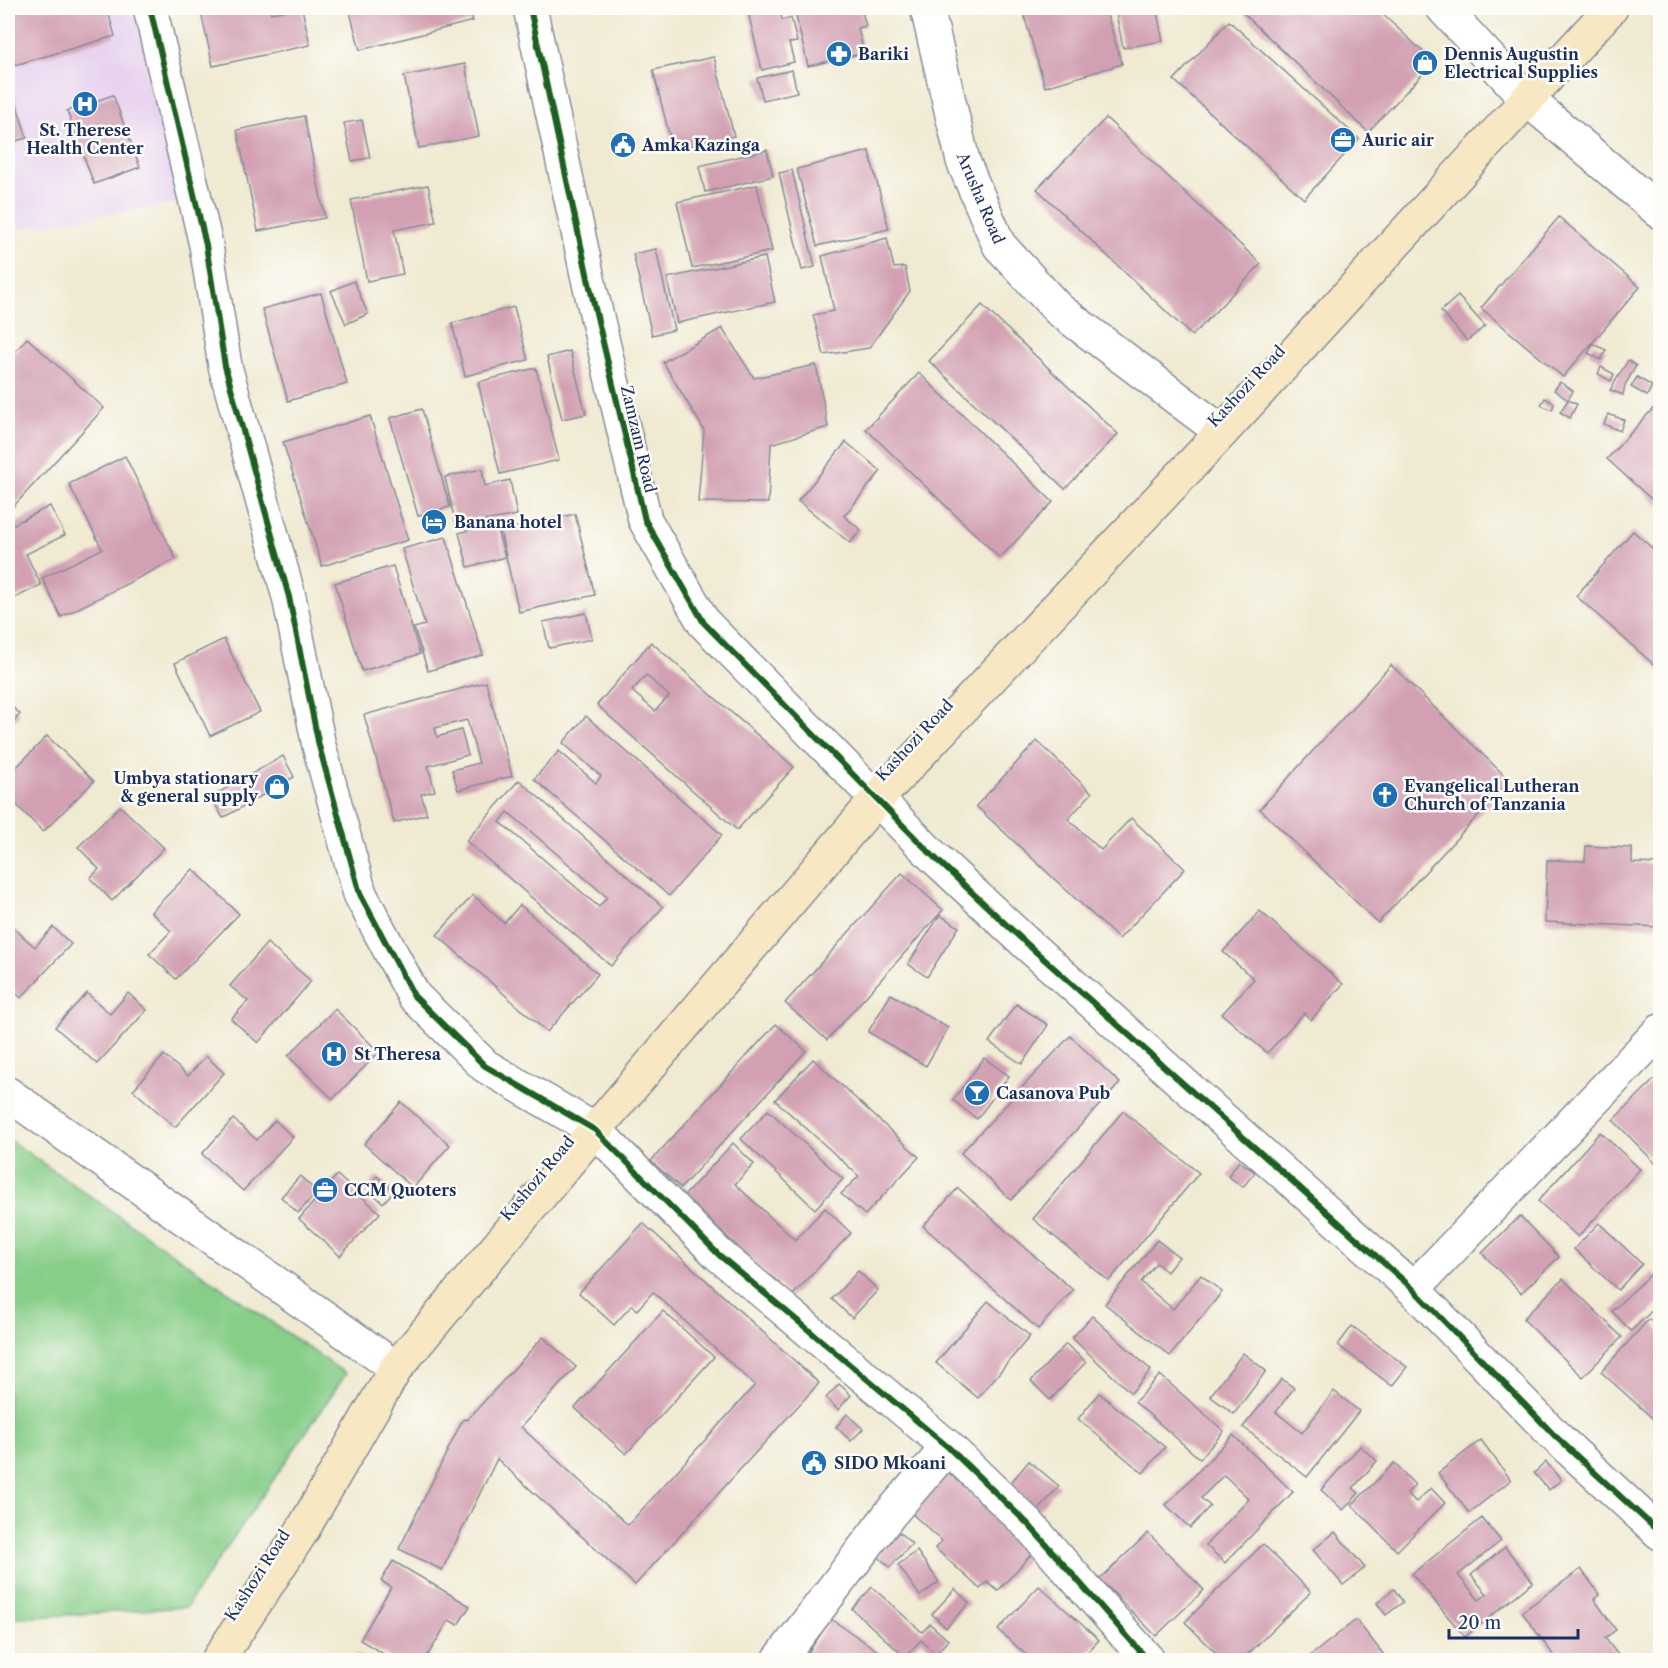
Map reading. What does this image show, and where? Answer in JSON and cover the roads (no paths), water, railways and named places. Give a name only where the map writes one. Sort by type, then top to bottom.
[{"type":"main road","name":"Kashozi Road","points":[[218,1660],[302,1530],[396,1368],[595,1130],[877,799],[1222,432],[1611,8]]},
{"type":"street","points":[[150,8],[206,245],[225,366],[289,597],[319,746],[360,894],[414,996],[485,1066],[595,1130],[719,1255],[948,1447],[1028,1524],[1148,1660]]},
{"type":"street","name":"Zamzam Road","points":[[530,8],[589,283],[645,520],[704,623],[934,857],[1026,944],[1413,1289],[1555,1436],[1660,1533]]},
{"type":"street","name":"Arusha Road","points":[[927,8],[963,161],[999,245],[1058,309],[1222,432]]},
{"type":"street","points":[[1443,8],[1528,100],[1660,212]]},
{"type":"street","points":[[1413,1289],[1660,1031]]},
{"type":"street","points":[[8,1094],[396,1368]]},
{"type":"street","points":[[779,1660],[890,1514],[948,1447]]},
{"type":"place","name":"Bariki","points":[[839,54]]},
{"type":"place","name":"Dennis Augustin Electrical Supplies","points":[[1425,63]]},
{"type":"place","name":"St. Therese Health Center","points":[[85,104]]},
{"type":"place","name":"Auric air","points":[[1343,140]]},
{"type":"place","name":"Amka Kazinga","points":[[623,145]]},
{"type":"place","name":"Banana hotel","points":[[434,522]]},
{"type":"place","name":"Umbya stationary & general supply","points":[[277,787]]},
{"type":"place","name":"Evangelical Lutheran Church of Tanzania","points":[[1385,795]]},
{"type":"place","name":"St Theresa","points":[[334,1054]]},
{"type":"place","name":"Casanova Pub","points":[[977,1093]]},
{"type":"place","name":"CCM Quoters","points":[[325,1190]]},
{"type":"place","name":"SIDO Mkoani","points":[[814,1463]]}]
